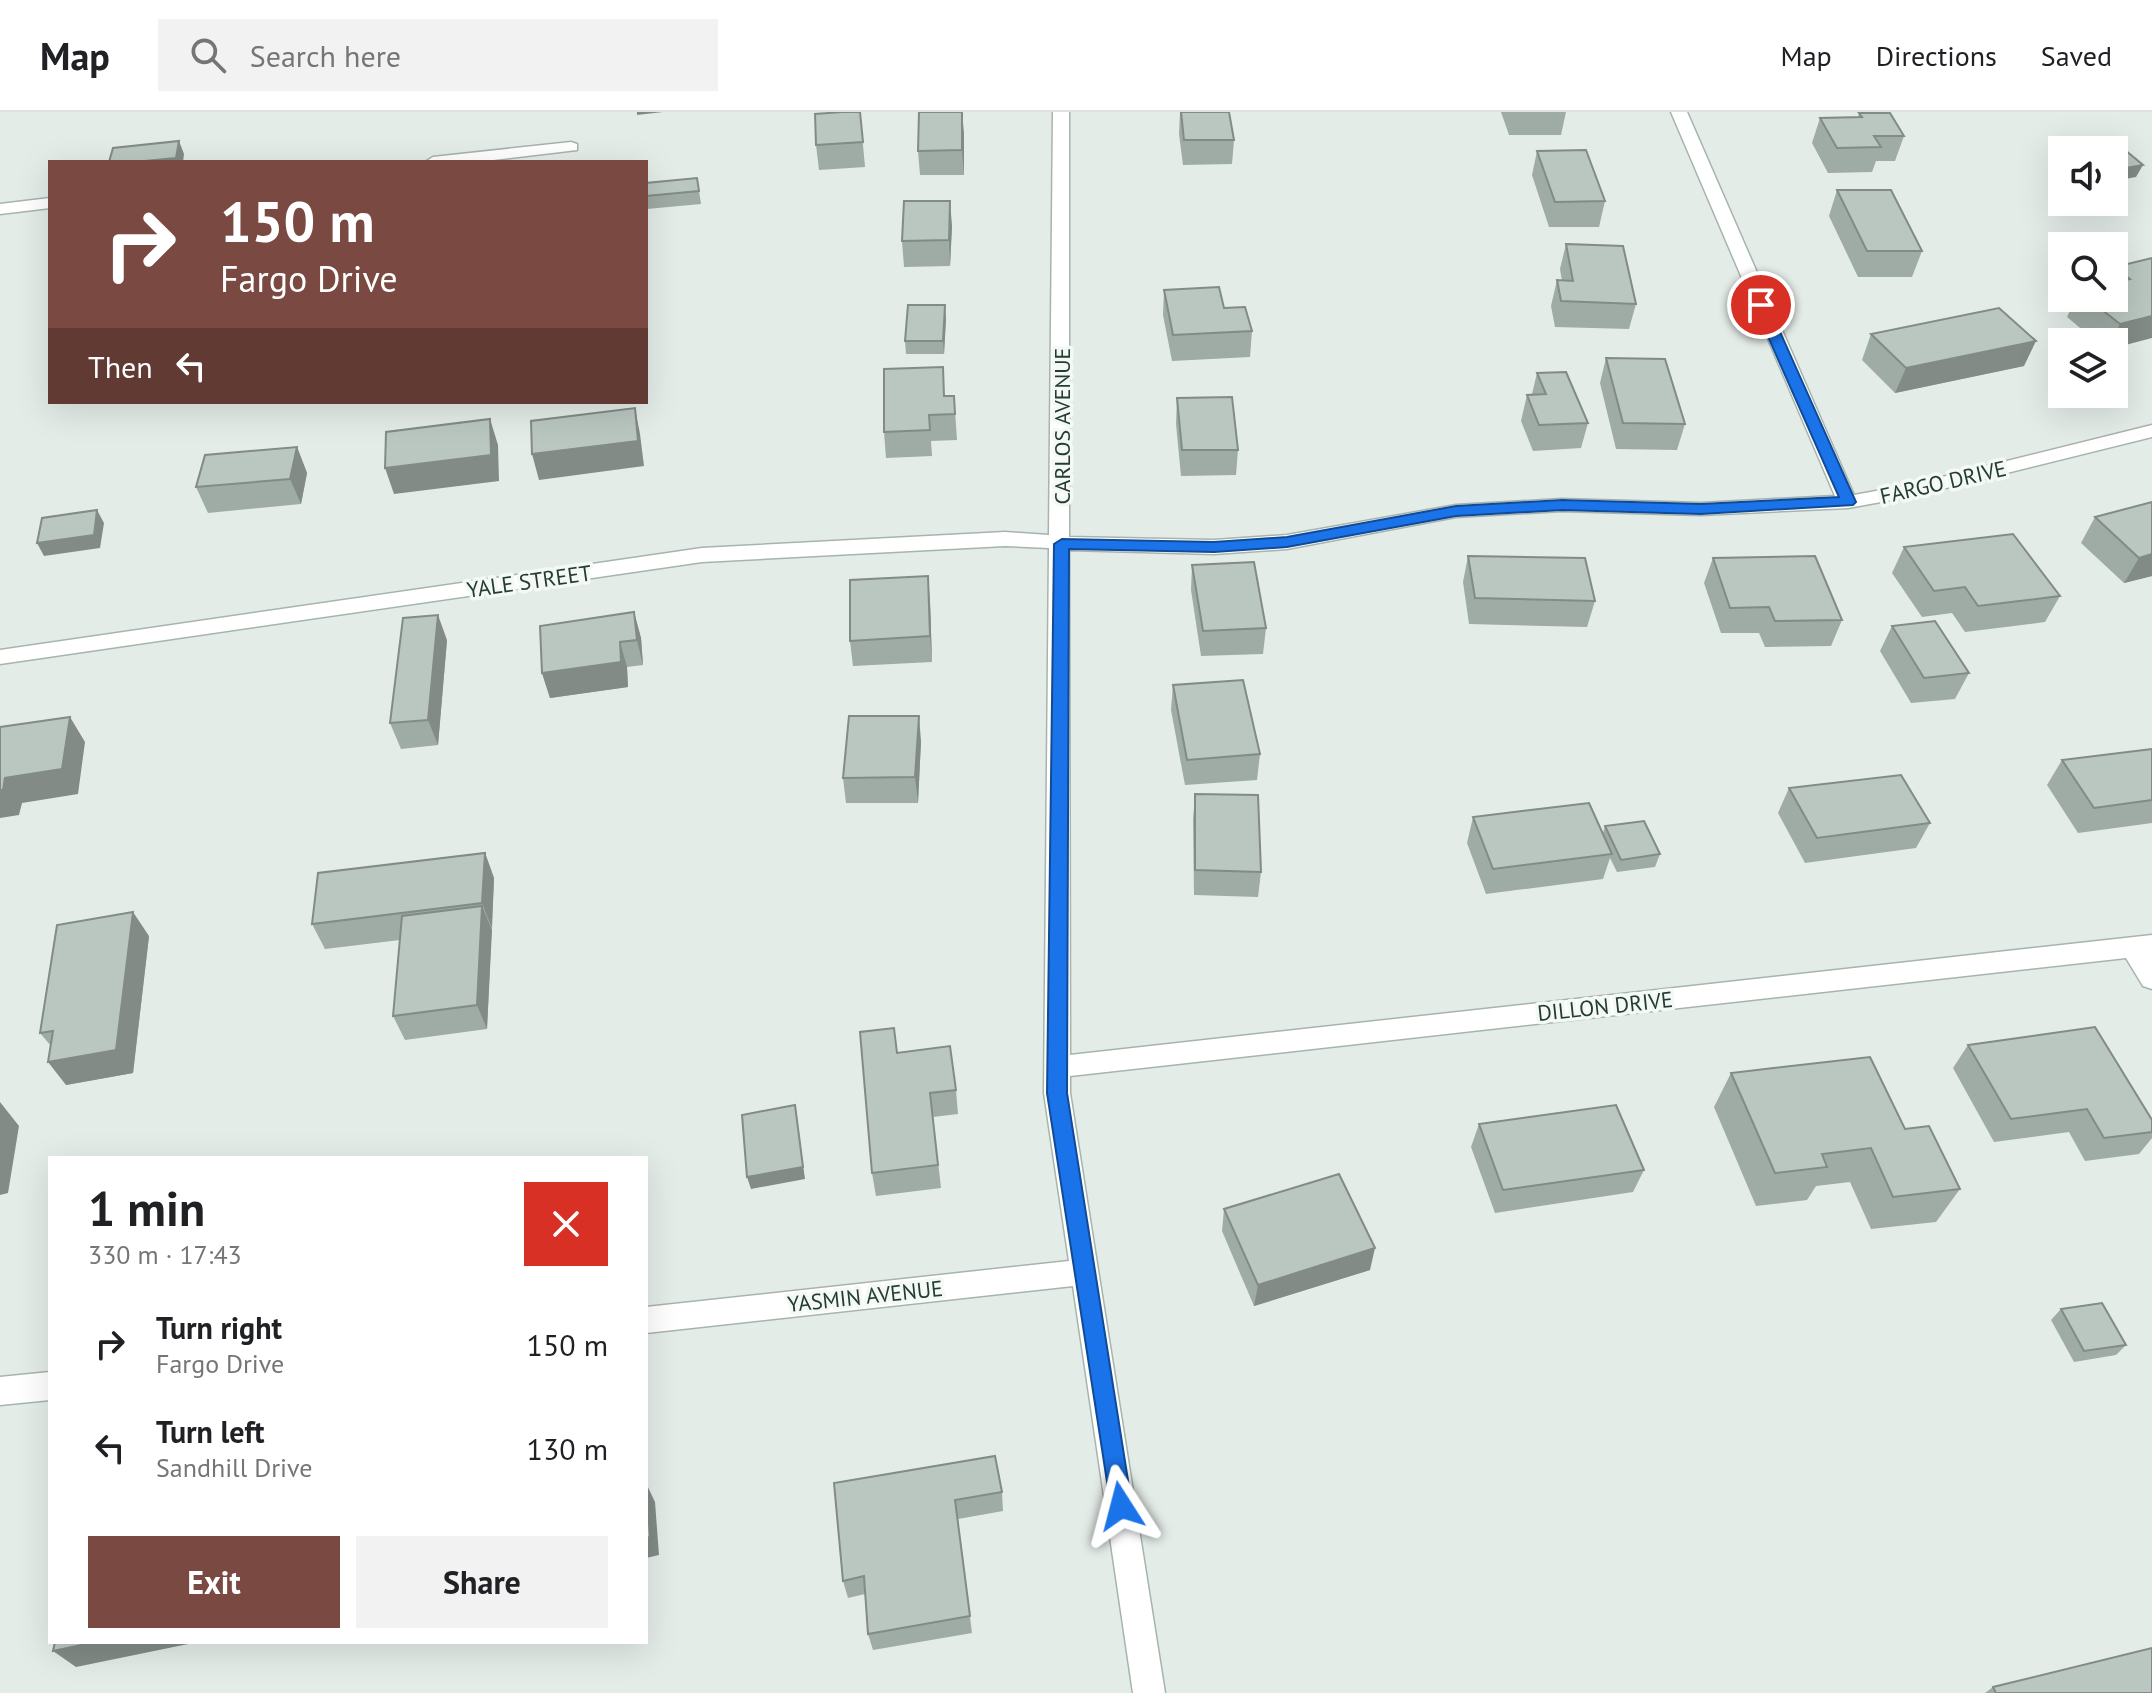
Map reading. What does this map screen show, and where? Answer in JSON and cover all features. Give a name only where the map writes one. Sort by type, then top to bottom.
[{"type":"street","name":"CARLOS AVENUE","points":[[1061,112],[1062,544],[1057,1093],[1149,1693]]},
{"type":"street","points":[[1679,112],[1848,502]]},
{"type":"street","points":[[451,160],[571,147]]},
{"type":"street","points":[[0,209],[48,203]]},
{"type":"street","name":"FARGO DRIVE","points":[[1062,544],[1214,547],[1287,542],[1456,511],[1562,505],[1701,509],[1848,502],[1914,490],[2152,431]]},
{"type":"street","name":"YALE STREET","points":[[0,657],[702,555],[1005,539],[1062,544]]},
{"type":"street","points":[[2142,946],[2152,979]]},
{"type":"street","name":"DILLON DRIVE","points":[[1058,1067],[2142,946]]},
{"type":"street","name":"YASMIN AVENUE","points":[[648,1320],[1085,1272]]},
{"type":"street","points":[[0,1391],[48,1386]]},
{"type":"building","points":[[860,112],[863,142],[816,145],[815,114]]},
{"type":"building","points":[[919,112],[962,112],[962,150],[918,151]]},
{"type":"building","points":[[1181,112],[1229,112],[1234,140],[1184,140]]},
{"type":"building","points":[[1859,113],[1890,113],[1904,136],[1874,136],[1881,147],[1837,148],[1820,118],[1862,117]]},
{"type":"building","points":[[179,141],[176,158],[110,160],[113,148]]},
{"type":"building","points":[[1586,150],[1605,201],[1555,202],[1537,151]]},
{"type":"building","points":[[2128,152],[2143,165],[2128,168]]},
{"type":"building","points":[[697,178],[699,191],[648,196],[648,183]]},
{"type":"building","points":[[1837,190],[1891,190],[1922,251],[1867,251]]},
{"type":"building","points":[[904,201],[950,201],[949,240],[902,241]]},
{"type":"building","points":[[1566,244],[1623,246],[1636,304],[1561,301],[1557,280],[1573,281]]},
{"type":"building","points":[[2152,258],[2152,316],[2120,324],[2105,312],[2128,312],[2128,264]]},
{"type":"building","points":[[1219,287],[1224,308],[1245,307],[1252,331],[1173,335],[1164,290]]},
{"type":"building","points":[[908,305],[945,305],[943,341],[905,341]]},
{"type":"building","points":[[1999,308],[2036,341],[1906,368],[1871,334]]},
{"type":"building","points":[[1606,358],[1665,359],[1685,424],[1623,423]]},
{"type":"building","points":[[943,367],[944,396],[954,396],[955,414],[929,415],[930,430],[884,432],[884,369]]},
{"type":"building","points":[[1566,372],[1588,423],[1539,425],[1527,395],[1546,394],[1537,373]]},
{"type":"building","points":[[1232,397],[1238,450],[1182,450],[1177,398]]},
{"type":"building","points":[[635,408],[638,441],[532,454],[531,421]]},
{"type":"building","points":[[490,419],[491,455],[385,468],[386,432]]},
{"type":"building","points":[[297,447],[290,479],[196,487],[205,455]]},
{"type":"building","points":[[2152,502],[2152,554],[2139,558],[2095,517]]},
{"type":"building","points":[[97,510],[94,535],[37,543],[42,518]]},
{"type":"building","points":[[2013,534],[2060,596],[1978,606],[1965,587],[1934,591],[1904,547]]},
{"type":"building","points":[[1468,556],[1585,558],[1595,601],[1475,598]]},
{"type":"building","points":[[1815,556],[1842,620],[1775,621],[1769,607],[1730,608],[1713,558]]},
{"type":"building","points":[[1254,562],[1266,628],[1203,631],[1192,565]]},
{"type":"building","points":[[928,576],[930,636],[850,641],[850,580]]},
{"type":"building","points":[[634,612],[637,640],[620,642],[621,662],[542,673],[540,626]]},
{"type":"building","points":[[438,615],[428,720],[390,723],[403,618]]},
{"type":"building","points":[[1935,621],[1969,673],[1924,678],[1892,626]]},
{"type":"building","points":[[1243,680],[1260,754],[1187,760],[1173,685]]},
{"type":"building","points":[[849,716],[919,716],[915,777],[843,778]]},
{"type":"building","points":[[70,717],[62,769],[5,778],[3,790],[0,790],[0,727]]},
{"type":"building","points":[[2152,749],[2152,800],[2094,808],[2062,760]]},
{"type":"building","points":[[1901,775],[1930,823],[1817,838],[1789,788]]},
{"type":"building","points":[[1195,794],[1258,795],[1261,872],[1195,870]]},
{"type":"building","points":[[1589,803],[1612,854],[1493,869],[1473,817]]},
{"type":"building","points":[[1644,821],[1660,854],[1621,860],[1605,826]]},
{"type":"building","points":[[485,853],[482,903],[312,924],[318,873]]},
{"type":"building","points":[[482,906],[477,1005],[393,1016],[402,916]]},
{"type":"building","points":[[133,912],[116,1050],[48,1062],[53,1031],[40,1033],[57,925]]},
{"type":"building","points":[[2095,1027],[2152,1120],[2152,1132],[2104,1138],[2087,1109],[2011,1119],[1968,1045]]},
{"type":"building","points":[[894,1028],[897,1053],[950,1046],[956,1090],[930,1093],[938,1165],[872,1173],[860,1032]]},
{"type":"building","points":[[1870,1057],[1905,1129],[1929,1126],[1960,1189],[1893,1197],[1871,1148],[1822,1154],[1827,1167],[1775,1173],[1731,1073]]},
{"type":"building","points":[[795,1105],[803,1167],[747,1177],[742,1115]]},
{"type":"building","points":[[1616,1105],[1644,1170],[1503,1190],[1479,1124]]},
{"type":"building","points":[[1339,1174],[1375,1248],[1258,1285],[1224,1209]]},
{"type":"building","points":[[2102,1303],[2126,1345],[2084,1351],[2061,1309]]},
{"type":"building","points":[[995,1456],[1002,1492],[955,1500],[970,1616],[868,1634],[864,1576],[843,1581],[834,1483]]},
{"type":"building","points":[[55,1644],[86,1644],[53,1651]]},
{"type":"building","points":[[2152,1648],[2152,1693],[1996,1693],[1993,1687]]},
{"type":"route","points":[[1121,1506],[1057,1093],[1062,544],[1214,547],[1287,542],[1456,511],[1562,505],[1701,509],[1848,502],[1761,305]]}]
